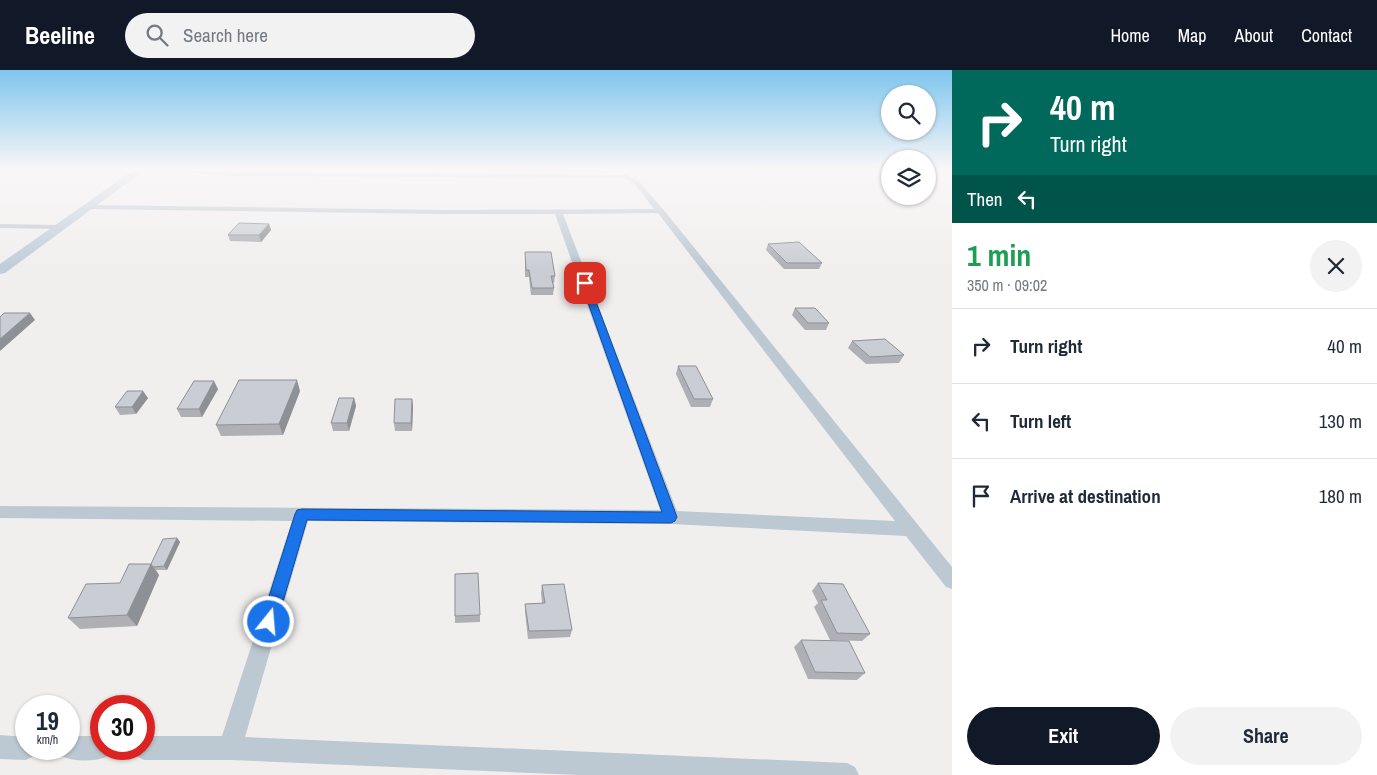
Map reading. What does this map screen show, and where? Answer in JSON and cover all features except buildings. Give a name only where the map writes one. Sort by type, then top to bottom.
[{"type":"street","points":[[0,270],[97,202]]},
{"type":"street","points":[[653,202],[952,581]]},
{"type":"street","points":[[89,208],[660,211]]},
{"type":"street","points":[[558,211],[671,517]]},
{"type":"street","points":[[0,226],[60,227]]},
{"type":"street","points":[[0,512],[671,517],[910,528]]},
{"type":"street","points":[[230,748],[302,514]]},
{"type":"street","points":[[0,748],[15,748]]},
{"type":"street","points":[[155,748],[230,748],[847,775]]},
{"type":"route","points":[[269,622],[302,514],[671,517],[585,283]]}]
